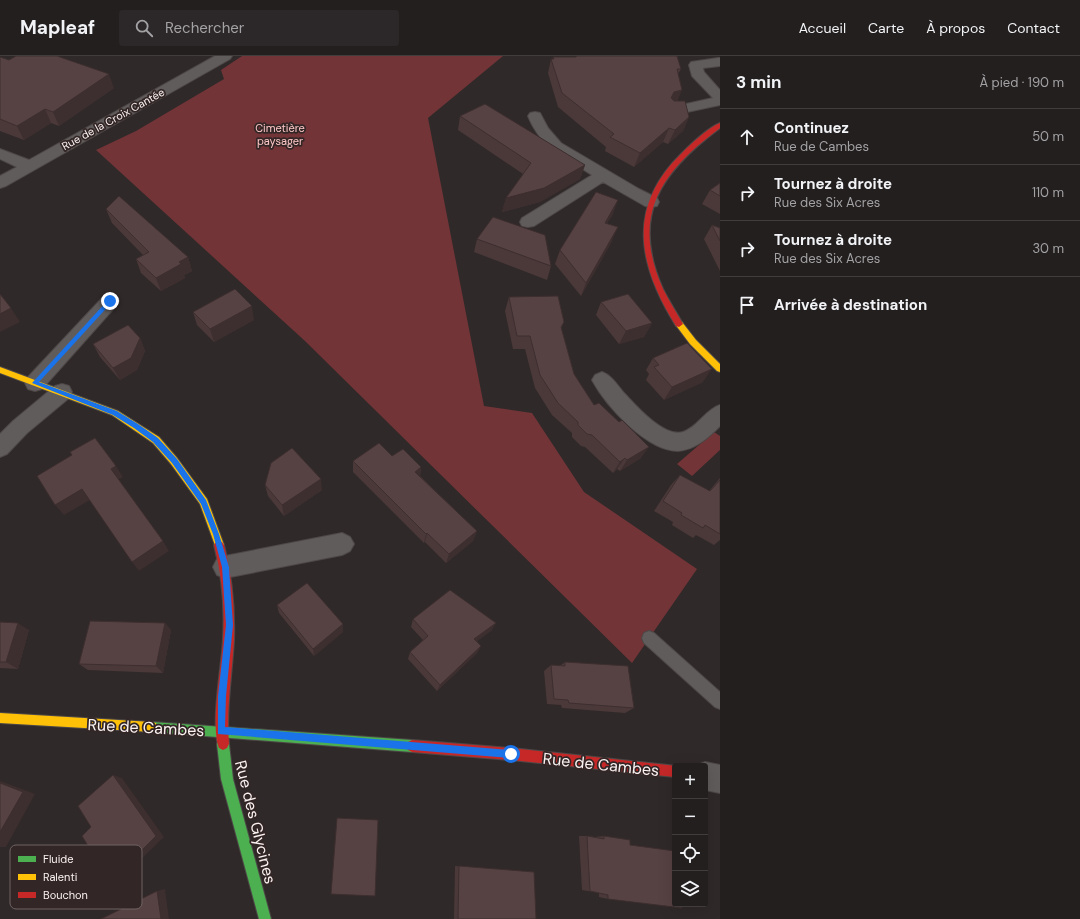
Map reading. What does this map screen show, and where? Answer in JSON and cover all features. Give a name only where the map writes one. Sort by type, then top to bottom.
[{"type":"street","name":"Rue de la Croix Cantée","points":[[0,183],[226,56]]},
{"type":"street","points":[[673,111],[706,104],[720,99],[696,73],[696,65],[718,62]]},
{"type":"street","points":[[706,104],[720,116]]},
{"type":"street","points":[[535,116],[541,130],[556,146],[602,175],[651,202]]},
{"type":"street","points":[[720,125],[684,152],[665,175],[651,202],[646,225],[648,257],[656,281],[668,305],[685,333],[720,369]]},
{"type":"street","points":[[0,154],[29,166]]},
{"type":"street","points":[[528,222],[547,208],[579,192],[602,175]]},
{"type":"street","points":[[35,383],[110,301]]},
{"type":"street","name":"Rue des Glycines","points":[[0,370],[115,413],[156,440],[174,461],[204,502],[216,534],[225,567],[229,625],[222,696],[221,731],[227,779],[265,919]]},
{"type":"street","points":[[602,380],[617,400],[655,435],[676,442],[690,439],[720,412]]},
{"type":"street","points":[[0,448],[20,427],[62,392]]},
{"type":"street","points":[[225,567],[342,544]]},
{"type":"street","name":"Rue de Cambes","points":[[0,718],[221,731],[511,754],[672,772]]},
{"type":"street","points":[[708,777],[720,779]]},
{"type":"lane","points":[[650,638],[720,702]]},
{"type":"green space","name":"Cimetière paysager","points":[[242,56],[503,56],[428,118],[484,406],[532,413],[584,492],[697,569],[632,663],[305,341],[96,150],[136,131],[224,79],[221,70]]},
{"type":"green space","points":[[714,432],[720,436],[720,450],[692,476],[677,464]]},
{"type":"building","points":[[16,56],[57,56],[109,74],[53,112],[45,109],[17,126],[0,119],[0,57],[9,60]]},
{"type":"building","points":[[677,56],[681,69],[677,69],[682,90],[674,92],[671,98],[674,101],[685,101],[689,117],[675,130],[669,128],[640,153],[610,137],[614,134],[562,93],[551,59],[554,59],[553,57]]},
{"type":"building","points":[[485,104],[585,165],[544,188],[506,198],[531,163],[460,116]]},
{"type":"building","points":[[720,183],[720,196],[710,190]]},
{"type":"building","points":[[596,192],[618,200],[605,223],[618,227],[586,283],[560,250]]},
{"type":"building","points":[[119,196],[188,257],[179,262],[181,264],[156,278],[136,259],[149,252],[106,209]]},
{"type":"building","points":[[493,217],[545,235],[551,266],[477,239]]},
{"type":"building","points":[[712,225],[720,228],[720,241]]},
{"type":"building","points":[[235,289],[252,306],[210,329],[193,312]]},
{"type":"building","points":[[0,294],[11,308],[0,314]]},
{"type":"building","points":[[628,294],[652,323],[626,331],[601,302]]},
{"type":"building","points":[[558,296],[564,322],[561,327],[574,374],[594,405],[599,403],[619,422],[622,420],[649,447],[627,460],[625,458],[620,462],[592,435],[587,434],[578,425],[578,422],[558,403],[540,375],[530,336],[517,336],[509,297]]},
{"type":"building","points":[[128,325],[140,338],[131,358],[113,368],[93,344]]},
{"type":"building","points":[[687,343],[712,369],[672,387],[654,367],[659,365],[653,358]]},
{"type":"building","points":[[95,438],[116,466],[111,469],[163,541],[132,562],[82,489],[55,505],[37,476],[72,455],[70,452]]},
{"type":"building","points":[[379,443],[392,456],[403,449],[421,467],[415,472],[477,531],[449,554],[427,533],[426,534],[353,461]]},
{"type":"building","points":[[292,448],[321,479],[282,505],[265,485],[271,463]]},
{"type":"building","points":[[680,475],[710,491],[720,480],[720,534],[705,525],[703,528],[681,515],[682,513],[663,501]]},
{"type":"building","points":[[307,583],[343,624],[313,649],[277,605]]},
{"type":"building","points":[[450,590],[496,623],[474,639],[481,646],[440,685],[410,652],[428,636],[413,619]]},
{"type":"building","points":[[90,621],[165,623],[156,666],[79,664]]},
{"type":"building","points":[[0,622],[18,623],[6,662],[0,662]]},
{"type":"building","points":[[565,662],[628,666],[634,708],[569,703],[568,700],[554,699],[551,665],[565,666]]},
{"type":"building","points":[[113,775],[156,836],[142,850],[142,845],[88,845],[82,836],[91,827],[78,806]]},
{"type":"building","points":[[0,783],[23,792],[0,832]]},
{"type":"building","points":[[337,818],[378,820],[375,896],[331,894]]},
{"type":"building","points":[[587,836],[604,839],[604,836],[630,840],[630,845],[672,851],[672,907],[608,899],[608,895],[590,891]]},
{"type":"building","points":[[459,866],[534,872],[536,919],[458,919]]},
{"type":"building","points":[[157,891],[161,919],[101,919],[121,909],[142,909],[142,898]]},
{"type":"traffic: fast","points":[[152,727],[412,746]]},
{"type":"traffic: fast","points":[[223,744],[227,779],[265,919]]},
{"type":"traffic: slow","points":[[679,324],[693,342],[720,369]]},
{"type":"traffic: slow","points":[[0,370],[115,413],[156,440],[174,461],[204,502],[219,545]]},
{"type":"traffic: slow","points":[[0,718],[152,727]]},
{"type":"traffic: jam","points":[[679,324],[668,307],[652,269],[648,249],[647,228],[650,209],[655,192],[664,176],[675,162],[720,125]]},
{"type":"traffic: jam","points":[[219,545],[228,594],[229,614],[229,639],[222,714],[223,744]]},
{"type":"traffic: jam","points":[[412,746],[511,754],[672,771]]},
{"type":"route","points":[[110,301],[35,383],[115,413],[156,440],[174,461],[204,502],[216,534],[225,567],[229,625],[222,696],[221,731],[511,754]]}]
